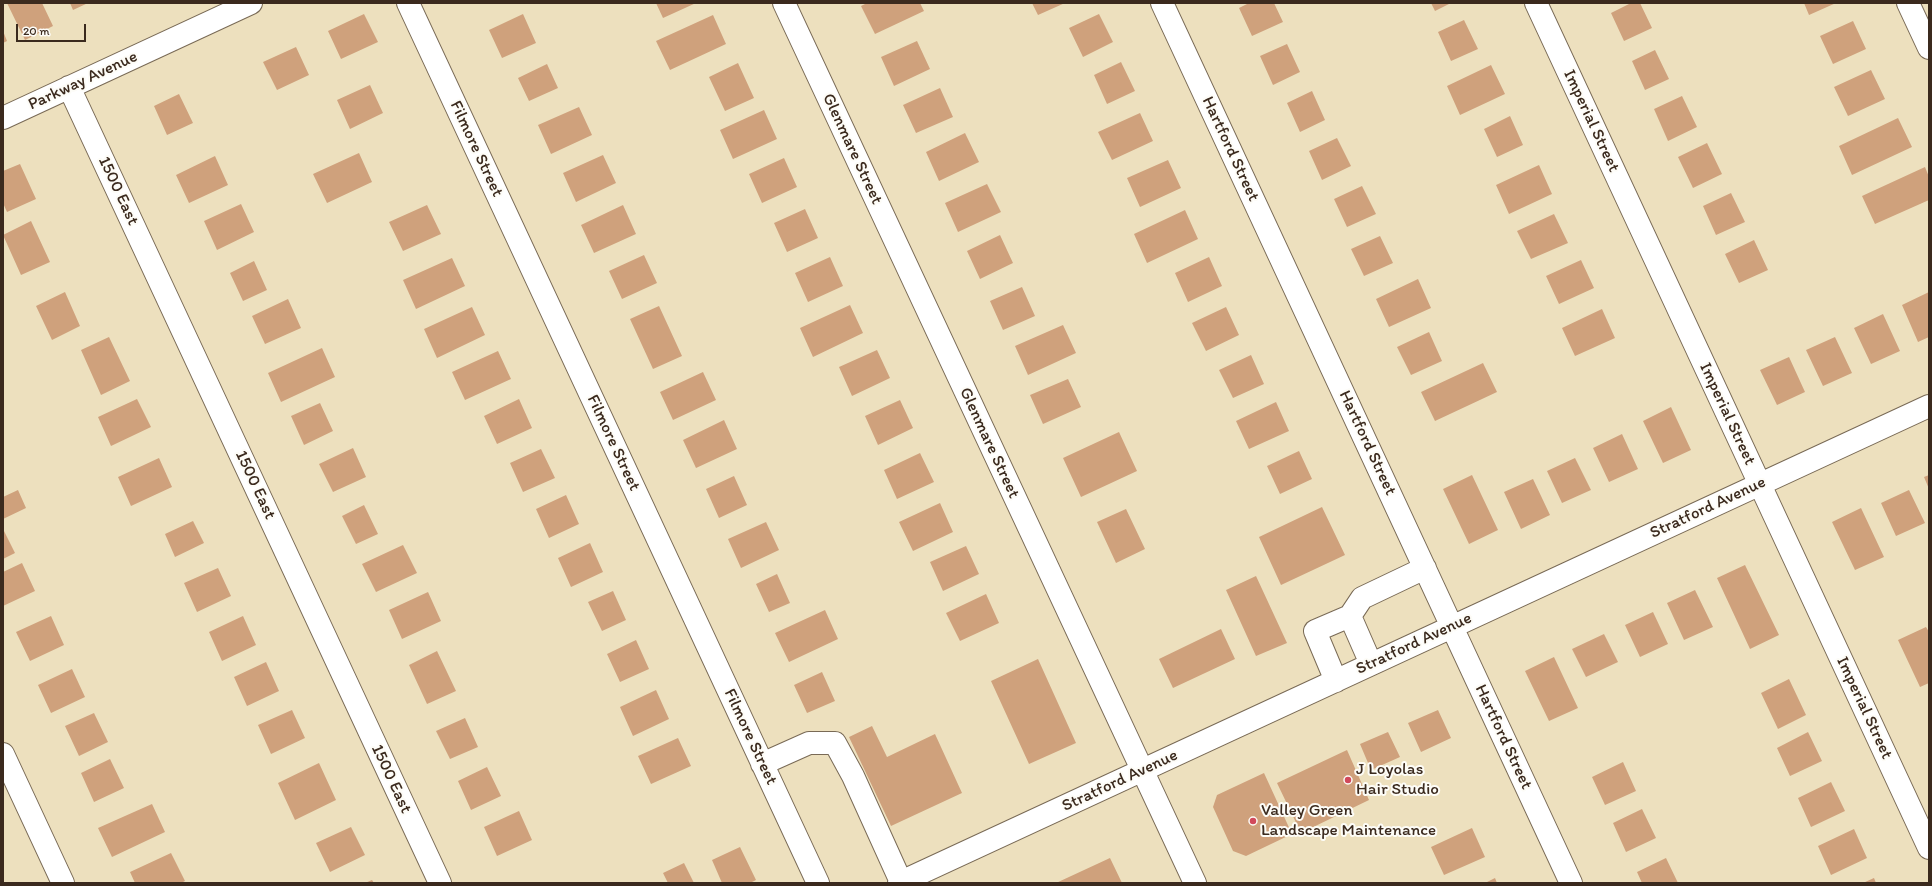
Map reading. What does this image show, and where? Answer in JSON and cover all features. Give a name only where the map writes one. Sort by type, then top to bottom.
[{"type":"street","name":"Parkway Avenue","points":[[3,118],[251,3]]},
{"type":"street","name":"Filmore Street","points":[[408,3],[818,883]]},
{"type":"street","name":"Glenmare Street","points":[[784,3],[1194,883]]},
{"type":"street","name":"Hartford Street","points":[[1162,3],[1571,883]]},
{"type":"street","name":"Imperial Street","points":[[1536,3],[1929,848]]},
{"type":"street","points":[[1908,3],[1929,48]]},
{"type":"street","name":"1500 East","points":[[69,87],[440,883]]},
{"type":"street","name":"Stratford Avenue","points":[[900,883],[1929,406]]},
{"type":"street","points":[[1336,681],[1315,631],[1350,616],[1362,598],[1425,568]]},
{"type":"street","points":[[1350,616],[1371,664]]},
{"type":"street","points":[[762,764],[809,743],[835,743],[853,776],[900,883]]},
{"type":"street","points":[[3,754],[63,883]]},
{"type":"building","points":[[7,3],[42,3],[53,26],[25,40]]},
{"type":"building","points":[[70,3],[88,3],[73,10]]},
{"type":"building","points":[[656,3],[696,3],[663,18]]},
{"type":"building","points":[[867,3],[920,3],[924,11],[875,34],[861,6]]},
{"type":"building","points":[[1032,3],[1065,3],[1038,15]]},
{"type":"building","points":[[1249,3],[1274,3],[1283,22],[1252,36],[1239,8]]},
{"type":"building","points":[[1431,3],[1451,3],[1435,11]]},
{"type":"building","points":[[1631,3],[1640,3],[1652,28],[1624,41],[1611,13]]},
{"type":"building","points":[[1804,3],[1836,3],[1809,15]]},
{"type":"building","points":[[364,14],[378,42],[341,59],[328,31]]},
{"type":"building","points":[[523,14],[536,43],[502,58],[489,30]]},
{"type":"building","points":[[1099,14],[1113,42],[1083,57],[1069,28]]},
{"type":"building","points":[[713,15],[726,44],[670,70],[656,41]]},
{"type":"building","points":[[1464,20],[1478,49],[1451,61],[1438,32]]},
{"type":"building","points":[[1853,21],[1866,49],[1833,64],[1820,36]]},
{"type":"building","points":[[3,31],[7,41],[3,43]]},
{"type":"building","points":[[917,41],[930,69],[894,86],[881,57]]},
{"type":"building","points":[[1287,44],[1300,72],[1273,85],[1260,56]]},
{"type":"building","points":[[296,47],[309,75],[277,90],[263,62]]},
{"type":"building","points":[[1655,50],[1669,79],[1645,90],[1632,61]]},
{"type":"building","points":[[1121,62],[1135,91],[1107,104],[1094,75]]},
{"type":"building","points":[[738,63],[754,98],[725,111],[709,77]]},
{"type":"building","points":[[547,64],[558,88],[529,101],[518,78]]},
{"type":"building","points":[[1491,65],[1505,94],[1460,115],[1447,86]]},
{"type":"building","points":[[1871,70],[1885,99],[1848,116],[1834,87]]},
{"type":"building","points":[[370,85],[383,113],[350,129],[337,100]]},
{"type":"building","points":[[940,88],[953,117],[916,133],[903,105]]},
{"type":"building","points":[[1312,91],[1325,120],[1300,132],[1287,103]]},
{"type":"building","points":[[179,94],[193,123],[167,135],[154,106]]},
{"type":"building","points":[[1682,96],[1697,127],[1668,141],[1654,109]]},
{"type":"building","points":[[579,107],[592,135],[551,154],[538,125]]},
{"type":"building","points":[[764,110],[777,139],[733,159],[720,130]]},
{"type":"building","points":[[1140,113],[1153,141],[1112,160],[1098,132]]},
{"type":"building","points":[[1510,116],[1523,145],[1497,157],[1484,129]]},
{"type":"building","points":[[1898,118],[1912,147],[1852,175],[1839,146]]},
{"type":"building","points":[[965,133],[979,162],[939,181],[926,152]]},
{"type":"building","points":[[1337,138],[1351,166],[1322,180],[1309,151]]},
{"type":"building","points":[[1707,143],[1722,174],[1693,188],[1678,157]]},
{"type":"building","points":[[359,153],[372,182],[327,203],[313,174]]},
{"type":"building","points":[[603,155],[616,183],[576,202],[563,173]]},
{"type":"building","points":[[215,156],[228,185],[189,203],[176,175]]},
{"type":"building","points":[[784,158],[797,187],[762,203],[749,174]]},
{"type":"building","points":[[1168,160],[1181,188],[1140,207],[1127,178]]},
{"type":"building","points":[[20,164],[36,199],[7,212],[3,203],[3,171]]},
{"type":"building","points":[[1539,165],[1552,194],[1509,214],[1496,185]]},
{"type":"building","points":[[1925,167],[1929,177],[1929,200],[1875,224],[1862,196]]},
{"type":"building","points":[[987,184],[1001,212],[958,232],[945,203]]},
{"type":"building","points":[[1362,186],[1376,214],[1347,227],[1334,199]]},
{"type":"building","points":[[1731,193],[1745,222],[1716,235],[1703,206]]},
{"type":"building","points":[[241,204],[254,232],[217,250],[204,221]]},
{"type":"building","points":[[427,205],[441,234],[403,251],[389,222]]},
{"type":"building","points":[[623,205],[636,234],[594,253],[581,225]]},
{"type":"building","points":[[805,209],[818,238],[787,252],[774,223]]},
{"type":"building","points":[[1185,210],[1198,239],[1147,263],[1134,234]]},
{"type":"building","points":[[1554,214],[1568,243],[1531,259],[1517,231]]},
{"type":"building","points":[[31,221],[50,262],[21,275],[3,235]]},
{"type":"building","points":[[1000,235],[1013,263],[980,279],[967,251]]},
{"type":"building","points":[[1380,236],[1393,263],[1364,276],[1351,249]]},
{"type":"building","points":[[1754,240],[1768,270],[1739,283],[1725,254]]},
{"type":"building","points":[[644,255],[657,283],[622,299],[609,271]]},
{"type":"building","points":[[830,257],[843,286],[808,302],[795,273]]},
{"type":"building","points":[[1209,257],[1222,286],[1188,302],[1175,273]]},
{"type":"building","points":[[452,258],[465,286],[416,309],[403,280]]},
{"type":"building","points":[[1581,260],[1594,288],[1559,304],[1546,276]]},
{"type":"building","points":[[254,261],[267,290],[243,301],[230,273]]},
{"type":"building","points":[[1418,279],[1431,308],[1389,327],[1376,299]]},
{"type":"building","points":[[1022,287],[1035,316],[1003,330],[990,301]]},
{"type":"building","points":[[65,292],[80,326],[52,340],[36,306]]},
{"type":"building","points":[[1929,292],[1929,337],[1918,342],[1902,305]]},
{"type":"building","points":[[288,299],[301,328],[265,344],[252,316]]},
{"type":"building","points":[[850,305],[863,333],[813,357],[800,328]]},
{"type":"building","points":[[659,306],[682,356],[653,369],[630,319]]},
{"type":"building","points":[[472,307],[485,335],[437,358],[424,329]]},
{"type":"building","points":[[1226,307],[1239,335],[1206,351],[1192,323]]},
{"type":"building","points":[[1602,309],[1615,338],[1575,356],[1562,328]]},
{"type":"building","points":[[1883,314],[1900,351],[1871,364],[1854,328]]},
{"type":"building","points":[[1063,325],[1076,353],[1028,375],[1015,346]]},
{"type":"building","points":[[1429,332],[1442,361],[1411,375],[1397,347]]},
{"type":"building","points":[[109,337],[130,381],[101,395],[81,350]]},
{"type":"building","points":[[1835,337],[1852,373],[1823,386],[1806,350]]},
{"type":"building","points":[[322,348],[335,377],[281,402],[268,373]]},
{"type":"building","points":[[877,350],[890,378],[852,396],[839,367]]},
{"type":"building","points":[[498,351],[511,379],[465,400],[452,372]]},
{"type":"building","points":[[1251,355],[1264,384],[1233,398],[1219,370]]},
{"type":"building","points":[[1789,357],[1805,392],[1777,405],[1760,370]]},
{"type":"building","points":[[1483,363],[1497,392],[1435,421],[1421,392]]},
{"type":"building","points":[[703,372],[716,400],[673,420],[660,392]]},
{"type":"building","points":[[1068,379],[1081,407],[1043,424],[1030,395]]},
{"type":"building","points":[[137,399],[151,427],[111,446],[98,417]]},
{"type":"building","points":[[519,399],[532,428],[497,444],[484,416]]},
{"type":"building","points":[[900,400],[913,428],[878,445],[865,416]]},
{"type":"building","points":[[1276,402],[1289,431],[1249,449],[1236,421]]},
{"type":"building","points":[[320,403],[333,431],[304,445],[291,416]]},
{"type":"building","points":[[1671,407],[1691,450],[1663,463],[1643,421]]},
{"type":"building","points":[[724,420],[737,449],[696,468],[683,440]]},
{"type":"building","points":[[1119,432],[1137,471],[1081,497],[1063,458]]},
{"type":"building","points":[[1622,434],[1638,469],[1609,482],[1593,448]]},
{"type":"building","points":[[353,448],[366,477],[333,492],[319,464]]},
{"type":"building","points":[[541,449],[555,478],[523,492],[510,463]]},
{"type":"building","points":[[1299,451],[1312,479],[1280,494],[1267,466]]},
{"type":"building","points":[[920,453],[934,482],[897,499],[884,470]]},
{"type":"building","points":[[159,458],[172,487],[131,506],[118,477]]},
{"type":"building","points":[[1575,458],[1591,490],[1562,503],[1547,471]]},
{"type":"building","points":[[1472,475],[1498,530],[1469,544],[1443,489]]},
{"type":"building","points":[[1929,475],[1929,489],[1924,477]]},
{"type":"building","points":[[734,476],[747,505],[719,518],[706,489]]},
{"type":"building","points":[[1533,479],[1550,515],[1521,529],[1504,492]]},
{"type":"building","points":[[18,490],[26,508],[3,519],[3,497]]},
{"type":"building","points":[[1909,490],[1925,523],[1896,536],[1881,503]]},
{"type":"building","points":[[566,495],[579,524],[549,538],[536,509]]},
{"type":"building","points":[[940,503],[953,532],[913,551],[899,522]]},
{"type":"building","points":[[364,505],[378,534],[356,544],[342,516]]},
{"type":"building","points":[[1322,507],[1345,555],[1281,585],[1259,537]]},
{"type":"building","points":[[1861,508],[1884,557],[1855,570],[1832,522]]},
{"type":"building","points":[[1126,509],[1145,549],[1116,563],[1097,522]]},
{"type":"building","points":[[193,521],[204,543],[175,557],[165,534]]},
{"type":"building","points":[[766,522],[779,550],[741,568],[728,539]]},
{"type":"building","points":[[3,529],[15,553],[3,559]]},
{"type":"building","points":[[590,543],[603,572],[571,587],[558,558]]},
{"type":"building","points":[[403,545],[417,573],[376,592],[362,564]]},
{"type":"building","points":[[966,546],[979,574],[943,591],[930,562]]},
{"type":"building","points":[[22,563],[35,591],[3,606],[3,572]]},
{"type":"building","points":[[1745,565],[1779,635],[1750,649],[1717,578]]},
{"type":"building","points":[[218,568],[231,596],[197,612],[184,583]]},
{"type":"building","points":[[777,574],[790,603],[769,612],[756,584]]},
{"type":"building","points":[[1256,576],[1287,643],[1256,656],[1226,590]]},
{"type":"building","points":[[1695,590],[1713,627],[1684,640],[1667,603]]},
{"type":"building","points":[[613,591],[626,620],[602,631],[588,602]]},
{"type":"building","points":[[428,592],[441,621],[402,639],[389,610]]},
{"type":"building","points":[[986,594],[999,623],[960,641],[946,613]]},
{"type":"building","points":[[825,610],[838,639],[789,662],[775,633]]},
{"type":"building","points":[[1653,612],[1668,644],[1640,657],[1625,625]]},
{"type":"building","points":[[51,616],[64,645],[30,661],[16,632]]},
{"type":"building","points":[[243,616],[256,645],[222,661],[209,632]]},
{"type":"building","points":[[1926,627],[1929,632],[1929,683],[1920,687],[1898,640]]},
{"type":"building","points":[[1221,629],[1235,659],[1173,688],[1159,659]]},
{"type":"building","points":[[1604,634],[1618,662],[1586,677],[1572,649]]},
{"type":"building","points":[[636,640],[649,669],[620,682],[607,654]]},
{"type":"building","points":[[437,651],[456,691],[427,704],[409,665]]},
{"type":"building","points":[[1554,657],[1578,708],[1549,721],[1525,671]]},
{"type":"building","points":[[1038,659],[1076,743],[1029,764],[991,681]]},
{"type":"building","points":[[266,662],[279,691],[247,706],[234,677]]},
{"type":"building","points":[[72,669],[85,697],[51,713],[38,685]]},
{"type":"building","points":[[822,672],[835,701],[807,713],[794,685]]},
{"type":"building","points":[[1789,679],[1806,715],[1778,729],[1761,693]]},
{"type":"building","points":[[656,690],[669,719],[633,736],[620,707]]},
{"type":"building","points":[[292,710],[305,738],[271,754],[258,725]]},
{"type":"building","points":[[1438,710],[1451,738],[1421,752],[1408,723]]},
{"type":"building","points":[[94,713],[108,742],[79,756],[65,726]]},
{"type":"building","points":[[465,718],[478,747],[450,759],[436,731]]},
{"type":"building","points":[[872,726],[887,757],[935,734],[962,793],[891,826],[849,737]]},
{"type":"building","points":[[1388,732],[1400,757],[1371,770],[1360,744]]},
{"type":"building","points":[[1808,732],[1822,761],[1790,776],[1777,748]]},
{"type":"building","points":[[678,738],[691,766],[651,784],[638,756]]},
{"type":"building","points":[[1347,750],[1369,800],[1301,833],[1277,783]]},
{"type":"building","points":[[110,759],[124,788],[94,802],[81,773]]},
{"type":"building","points":[[1623,762],[1636,791],[1605,805],[1592,777]]},
{"type":"building","points":[[319,763],[336,800],[295,820],[278,783]]},
{"type":"building","points":[[487,767],[501,796],[471,810],[458,781]]},
{"type":"building","name":"Valley Green Landscape Maintenance","points":[[1264,773],[1292,834],[1246,856],[1233,851],[1213,807],[1217,795]]},
{"type":"building","points":[[1831,782],[1845,811],[1811,827],[1798,798]]},
{"type":"building","points":[[152,804],[165,832],[112,857],[98,828]]},
{"type":"building","points":[[1642,809],[1656,838],[1626,852],[1613,823]]},
{"type":"building","points":[[519,811],[532,840],[497,856],[484,827]]},
{"type":"building","points":[[351,827],[365,855],[330,872],[316,843]]},
{"type":"building","points":[[1472,828],[1485,857],[1444,875],[1431,847]]},
{"type":"building","points":[[1854,829],[1867,858],[1831,875],[1818,846]]},
{"type":"building","points":[[740,847],[756,880],[750,883],[722,883],[712,860]]},
{"type":"building","points":[[171,853],[185,881],[181,883],[135,883],[130,872]]},
{"type":"building","points":[[1110,858],[1122,883],[1056,883]]},
{"type":"building","points":[[1666,858],[1678,883],[1642,883],[1637,872]]},
{"type":"building","points":[[684,863],[694,883],[668,883],[663,873]]},
{"type":"building","points":[[1495,878],[1497,883],[1485,883]]},
{"type":"building","points":[[1874,878],[1876,883],[1863,883]]},
{"type":"building","points":[[372,880],[374,883],[365,883]]},
{"type":"place","name":"J Loyolas Hair Studio","points":[[1348,780]]},
{"type":"place","name":"Valley Green Landscape Maintenance","points":[[1253,821]]}]
